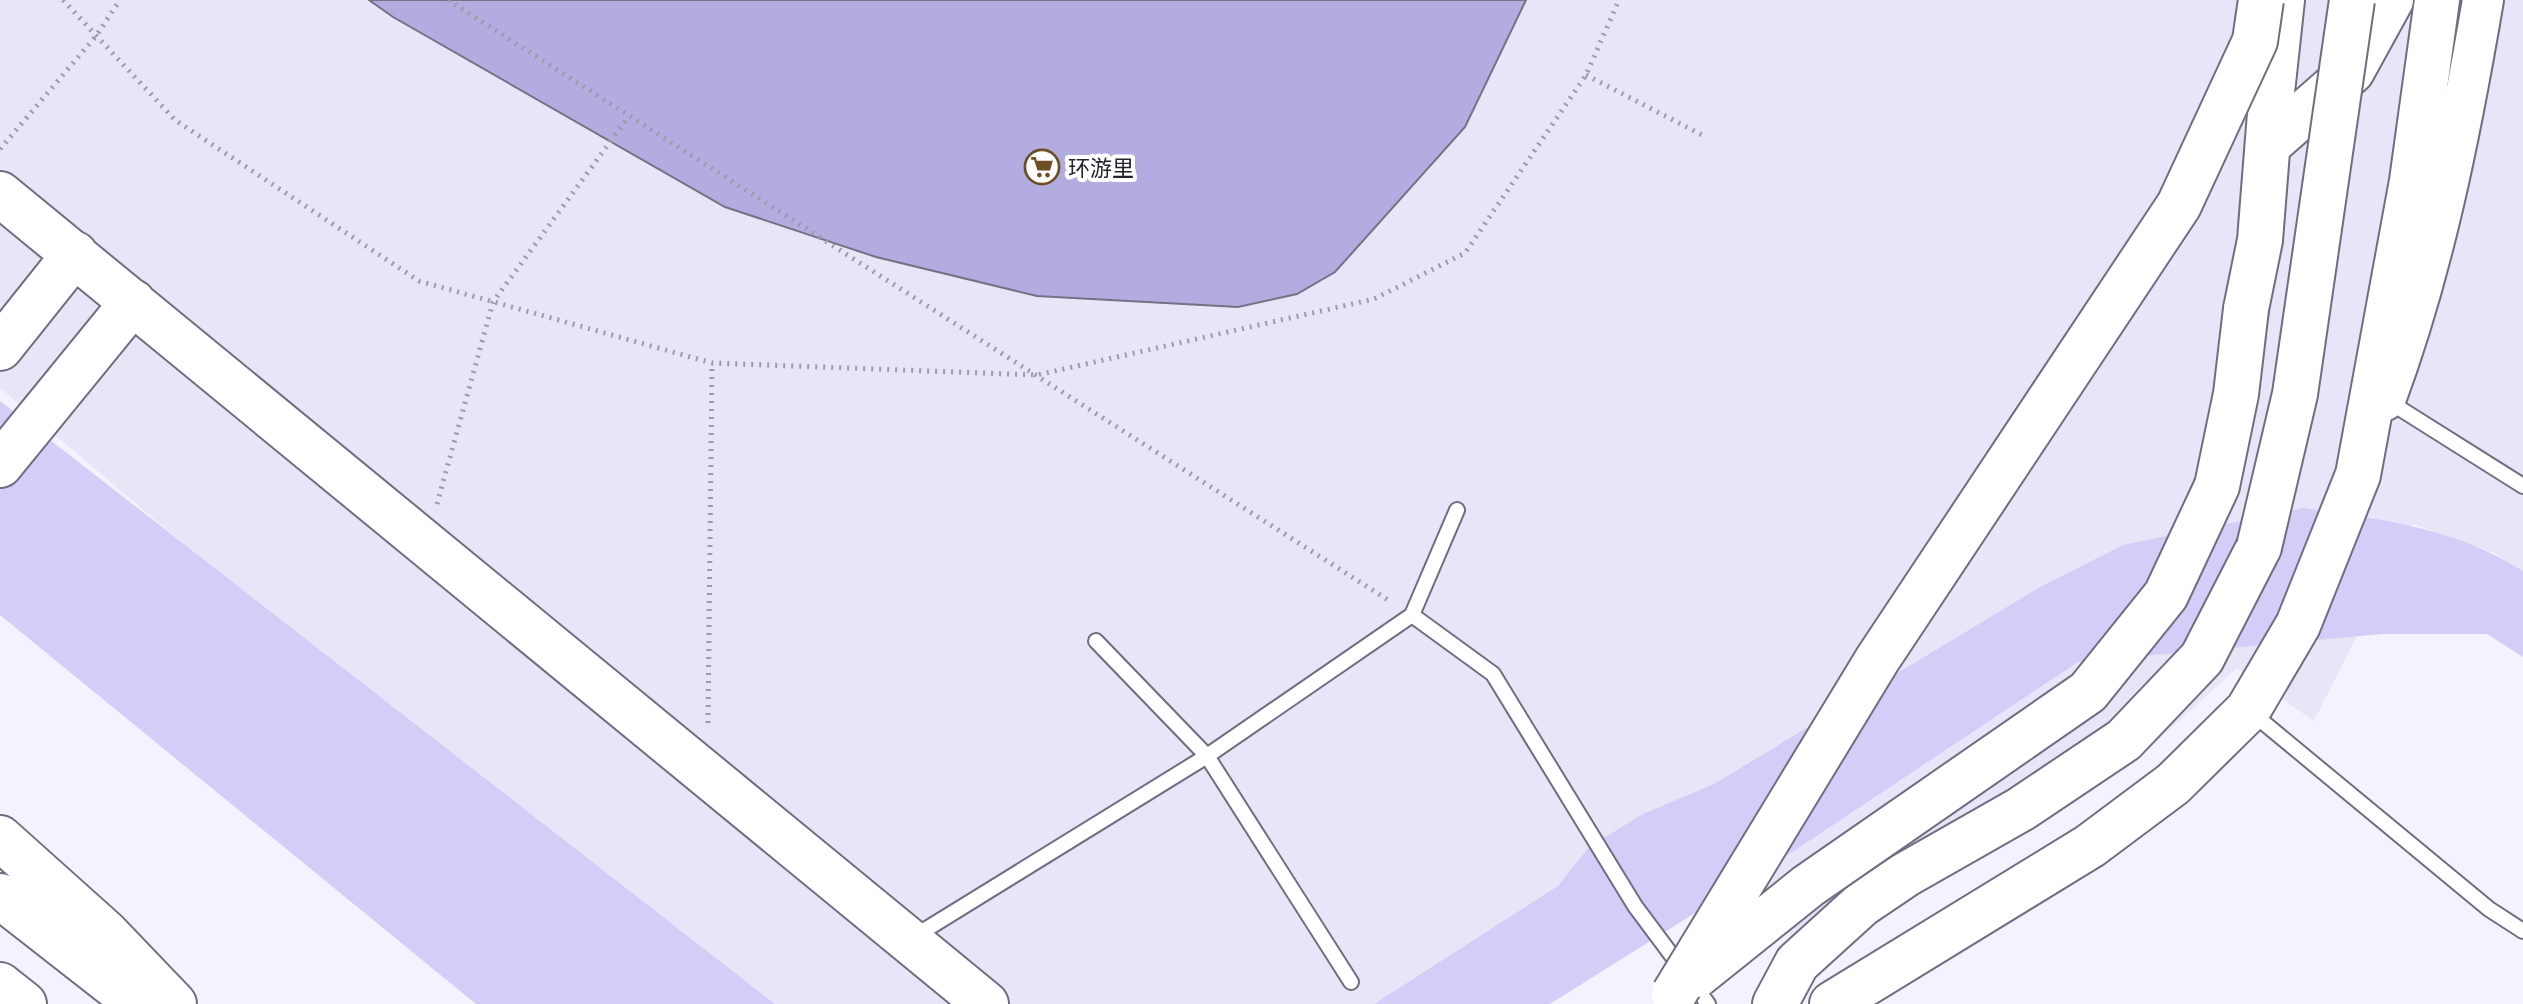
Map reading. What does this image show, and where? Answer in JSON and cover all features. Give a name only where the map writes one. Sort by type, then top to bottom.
[{"type":"main road","points":[[1683,1001],[1877,660],[2179,205],[2255,41],[2261,0]]},
{"type":"main road","points":[[1683,1001],[1808,886],[2088,692],[2166,595],[2217,486],[2236,394],[2246,309],[2260,240],[2282,0]]},
{"type":"main road","points":[[1775,1004],[1797,963],[1862,904],[1905,875],[2021,809],[2124,740],[2202,658],[2259,547],[2295,394],[2352,0]]},
{"type":"main road","points":[[2268,145],[2352,71],[2391,0]]},
{"type":"main road","points":[[2358,475],[2412,181],[2437,0]]},
{"type":"main road","points":[[1832,1004],[2090,846],[2173,784],[2248,710],[2298,625],[2358,475],[2406,342],[2461,127],[2483,0]]},
{"type":"main road","points":[[0,194],[986,1004]]},
{"type":"main road","points":[[0,348],[75,254]]},
{"type":"main road","points":[[0,465],[133,302]]},
{"type":"main road","points":[[0,497],[46,411]]},
{"type":"main road","points":[[0,838],[106,933],[174,1004]]},
{"type":"main road","points":[[0,896],[138,1004]]},
{"type":"main road","points":[[0,985],[24,1004]]},
{"type":"lane","points":[[2385,399],[2523,486]]},
{"type":"lane","points":[[907,941],[1207,756],[1412,615],[1457,510]]},
{"type":"lane","points":[[1412,615],[1493,674],[1635,906],[1683,1001]]},
{"type":"lane","points":[[1096,641],[1207,756],[1351,982]]},
{"type":"lane","points":[[2248,710],[2477,899],[2523,931]]},
{"type":"path","points":[[63,0],[175,120],[419,281],[712,363],[1037,375],[1374,299],[1465,253],[1586,75],[1619,0]]},
{"type":"path","points":[[0,149],[96,36],[120,0]]},
{"type":"path","points":[[448,0],[1412,615]]},
{"type":"path","points":[[1586,75],[1704,136]]},
{"type":"path","points":[[426,543],[493,302],[629,116]]},
{"type":"path","points":[[708,776],[712,363]]},
{"type":"shaded area","points":[[0,0],[2523,0],[2523,571],[2494,553],[2413,524],[2314,721],[2237,668],[2124,771],[2095,737],[1793,936],[1717,884],[1589,847],[1559,886],[1374,1004],[760,1004],[459,778],[0,388]]},
{"type":"shaded area","points":[[0,401],[775,1004],[476,1004],[0,615]]},
{"type":"shaded area","points":[[2304,508],[2390,522],[2444,535],[2471,544],[2523,571],[2523,657],[2487,634],[2382,634],[2078,662],[1803,845],[1550,1004],[1374,1004],[1558,886],[1589,847],[1643,814],[1714,784],[2042,586],[2123,545]]},
{"type":"building","name":"环游里","points":[[369,0],[1526,0],[1465,127],[1335,272],[1297,294],[1238,307],[1037,296],[876,257],[725,207],[393,17]]},
{"type":"place","name":"环游里","points":[[1042,167]]}]
